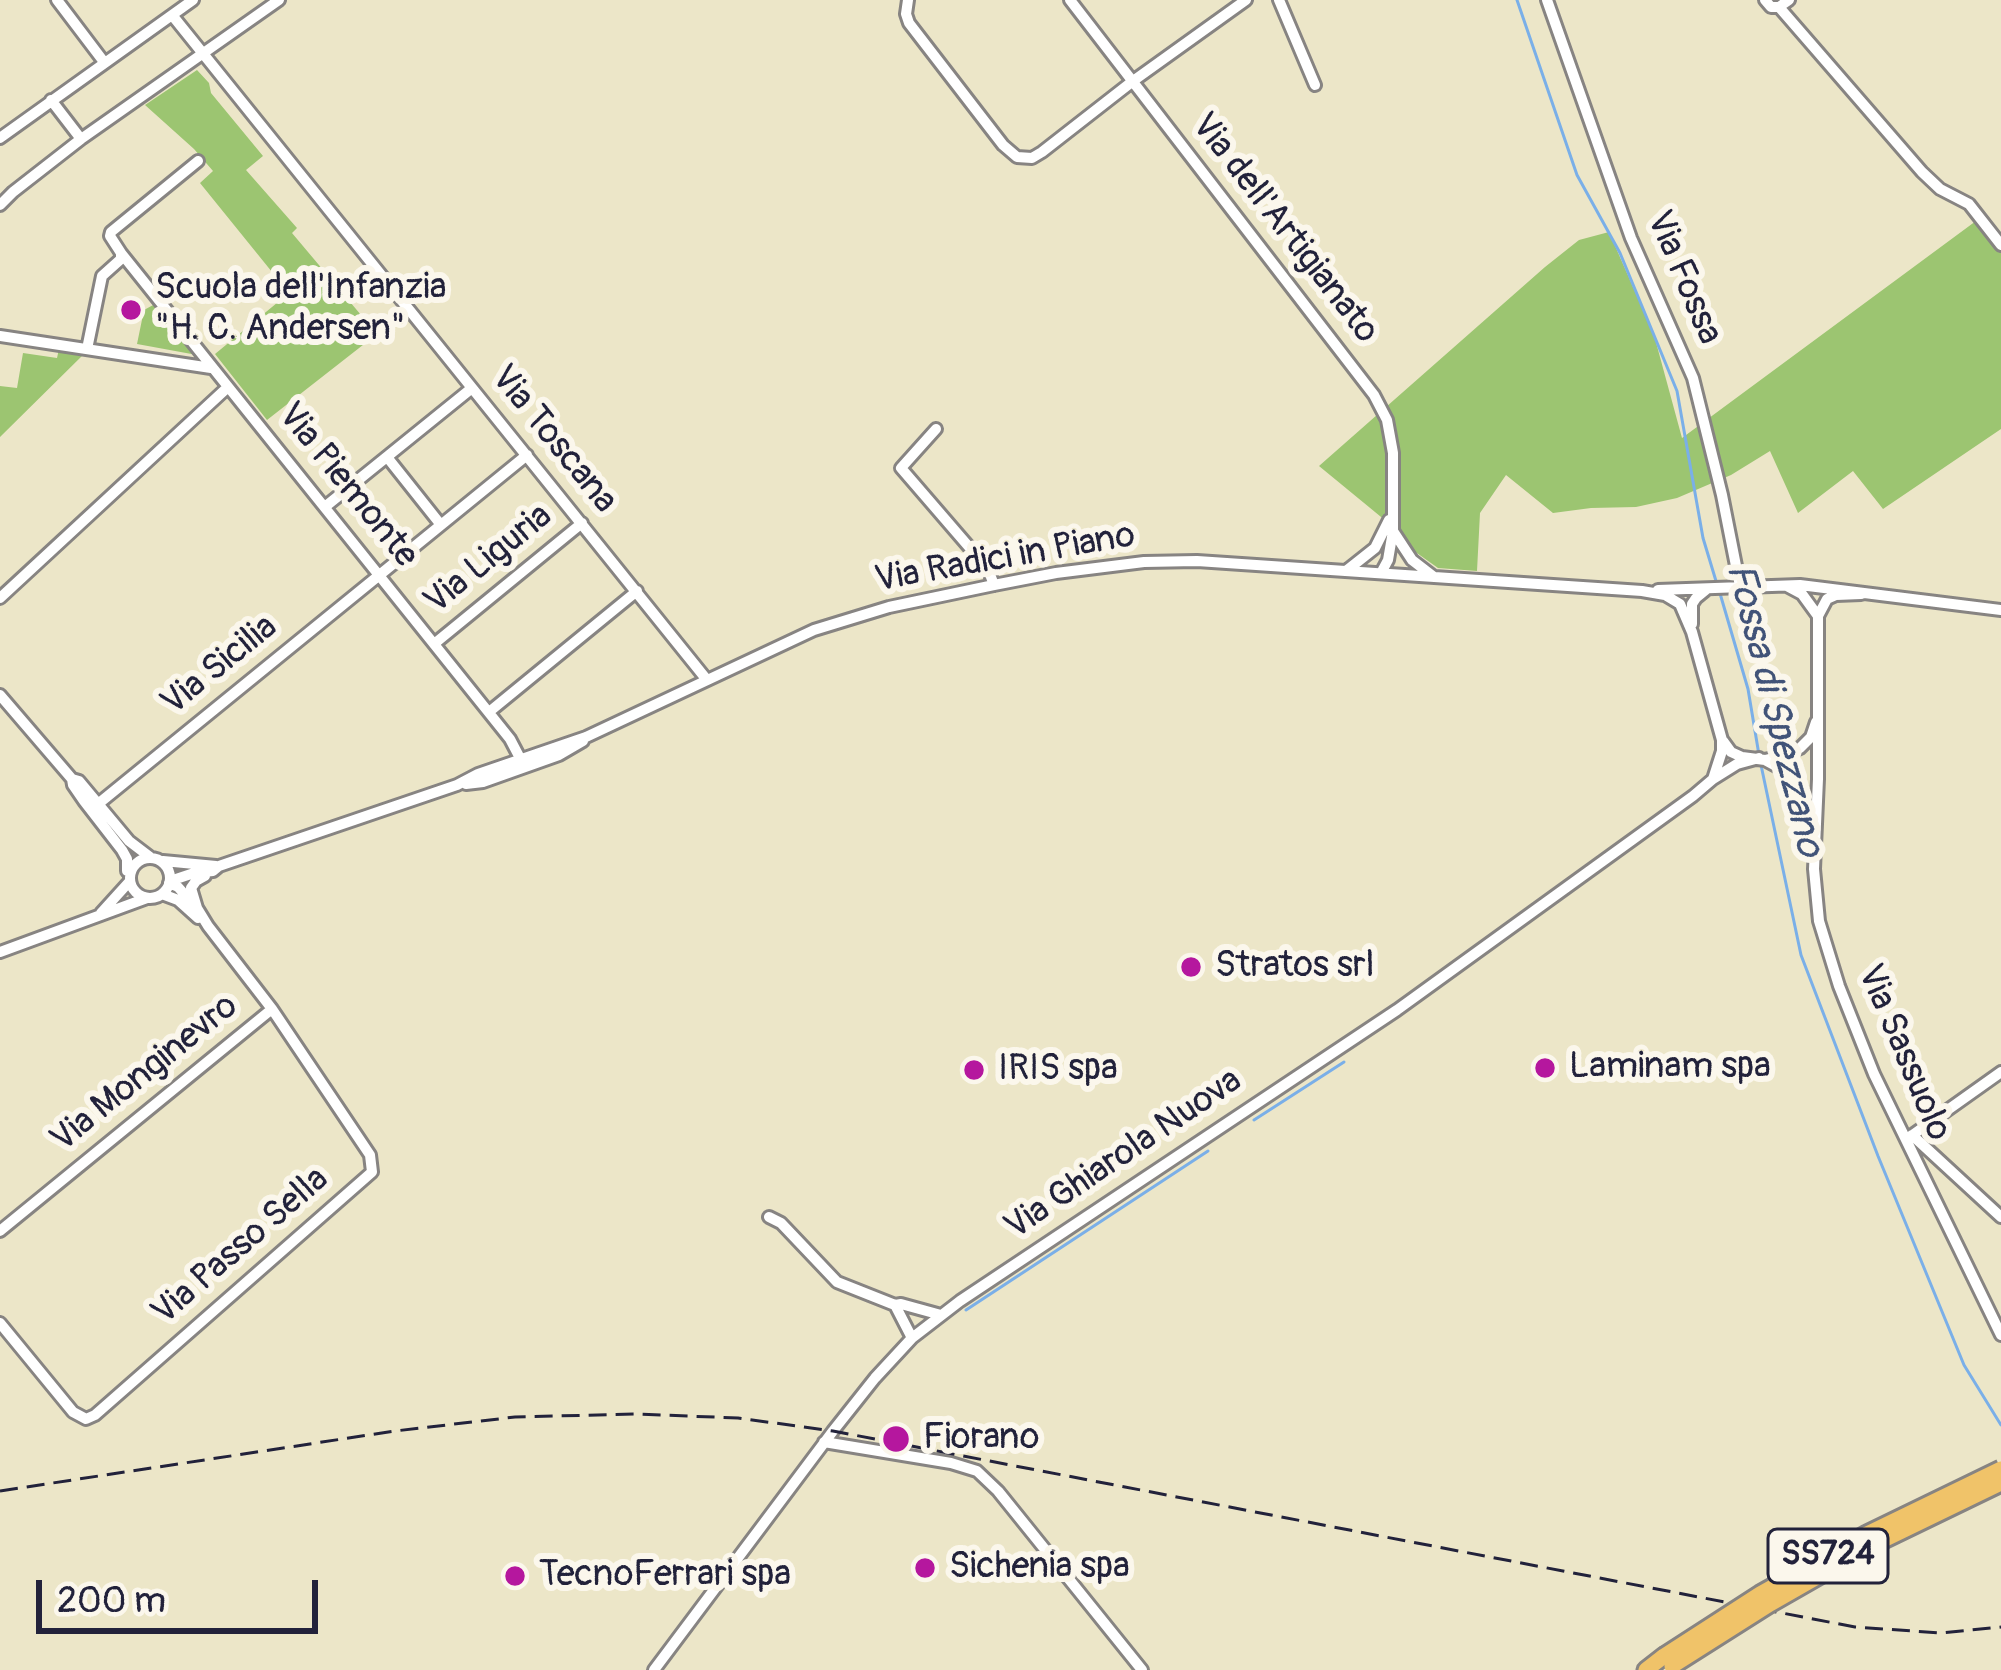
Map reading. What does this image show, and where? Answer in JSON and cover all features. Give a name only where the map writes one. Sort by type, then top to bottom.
[{"type":"highway","name":"SS724","points":[[1668,1664],[1760,1594],[1867,1534],[2001,1469]]},
{"type":"highway","name":"SS724","points":[[1646,1670],[1668,1664],[1873,1545],[2001,1484]]},
{"type":"street","points":[[57,0],[104,62]]},
{"type":"street","points":[[0,139],[193,0]]},
{"type":"street","points":[[0,206],[81,139],[279,0]]},
{"type":"street","points":[[908,0],[909,22],[1004,146],[1017,157],[1032,158],[1246,0]]},
{"type":"street","name":"Via dell'Artigianato","points":[[1070,0],[1375,395],[1387,420],[1393,453],[1392,524],[1388,560],[1381,573]]},
{"type":"street","points":[[1279,0],[1315,85]]},
{"type":"street","name":"Via Fossa","points":[[1547,0],[1631,238],[1693,378],[1741,586]]},
{"type":"street","points":[[1765,0],[1771,7],[1784,4],[1922,172],[1940,189],[1969,204],[2001,245]]},
{"type":"street","name":"Via Toscana","points":[[172,15],[706,680]]},
{"type":"street","points":[[51,100],[81,139]]},
{"type":"street","points":[[87,350],[102,276],[121,259],[111,232],[198,161]]},
{"type":"street","name":"Via Piemonte","points":[[121,253],[489,712],[521,760]]},
{"type":"street","points":[[0,336],[211,368]]},
{"type":"street","points":[[0,598],[228,387]]},
{"type":"street","points":[[326,506],[472,388]]},
{"type":"street","points":[[936,429],[901,468],[988,569],[994,585]]},
{"type":"street","name":"Via Sicilia","points":[[98,804],[527,455]]},
{"type":"street","points":[[387,457],[441,525]]},
{"type":"street","name":"Via Liguria","points":[[434,644],[582,524]]},
{"type":"street","points":[[1392,524],[1412,560],[1434,577]]},
{"type":"street","name":"Via dell'Artigianato","points":[[1346,572],[1375,548],[1392,524]]},
{"type":"street","points":[[1375,548],[1381,573]]},
{"type":"street","name":"Via Radici in Piano","points":[[586,737],[814,630],[889,607],[1056,573],[1196,561],[1648,592]]},
{"type":"street","points":[[1786,586],[1802,594],[1818,616]]},
{"type":"street","points":[[1648,592],[1786,586],[2001,610]]},
{"type":"street","points":[[1692,632],[1692,604],[1705,589]]},
{"type":"street","points":[[489,712],[637,591]]},
{"type":"street","points":[[1648,592],[1677,601],[1692,632],[1722,740],[1713,778]]},
{"type":"street","points":[[1722,740],[1743,760],[1768,760],[1800,748],[1816,722],[1818,616],[1827,599],[1861,594]]},
{"type":"street","points":[[0,695],[129,841],[167,868],[167,886]]},
{"type":"street","name":"Via Sassuolo","points":[[1816,722],[1817,903],[1828,951],[1874,1074],[2001,1335]]},
{"type":"street","points":[[457,785],[487,781],[549,758],[586,737]]},
{"type":"street","points":[[101,913],[146,898],[194,873],[586,737]]},
{"type":"street","points":[[521,760],[549,758]]},
{"type":"street","points":[[487,781],[491,774],[521,760]]},
{"type":"street","name":"Via Ghiarola Nuova","points":[[654,1670],[824,1442],[912,1338],[1397,1010],[1743,760]]},
{"type":"street","points":[[1768,760],[1800,786],[1814,837]]},
{"type":"street","points":[[72,778],[122,850],[136,892],[146,898]]},
{"type":"street","points":[[0,952],[101,913],[130,879],[134,865],[156,859],[216,869]]},
{"type":"street","points":[[197,908],[190,888],[216,869]]},
{"type":"street","name":"Via Passo Sella","points":[[0,1322],[74,1412],[86,1419],[372,1172],[370,1155],[272,1009],[197,908],[178,887],[167,886]]},
{"type":"street","name":"Via Passo Sella","points":[[167,886],[208,926]]},
{"type":"street","name":"Via Monginevro","points":[[0,1231],[272,1009]]},
{"type":"street","points":[[2001,1072],[1909,1138],[1934,1153],[2001,1216]]},
{"type":"street","points":[[769,1217],[781,1223],[832,1279],[895,1305],[940,1315]]},
{"type":"street","points":[[895,1305],[912,1338]]},
{"type":"street","points":[[824,1442],[951,1463],[977,1472],[998,1491],[1142,1670]]},
{"type":"green space","points":[[197,70],[263,156],[246,170],[297,228],[292,233],[377,334],[267,420],[215,354],[289,293],[200,183],[213,171],[145,105]]},
{"type":"green space","points":[[1980,218],[2001,246],[2001,429],[1883,509],[1853,471],[1798,513],[1770,451],[1731,475],[1677,498],[1636,507],[1553,513],[1506,475],[1480,513],[1477,571],[1438,568],[1319,466],[1579,240],[1609,232],[1654,335],[1682,438]]},
{"type":"green space","points":[[155,304],[197,355],[137,344],[144,310]]},
{"type":"green space","points":[[59,349],[84,354],[0,437],[0,386],[17,388],[23,353],[57,358]]},
{"type":"waterway","name":"Fossa di Spezzano","points":[[1517,0],[1577,175],[1620,253],[1677,391],[1703,538],[1716,581]]},
{"type":"waterway","name":"Fossa di Spezzano","points":[[1719,590],[1748,689],[1759,755]]},
{"type":"waterway","name":"Fossa di Spezzano","points":[[1761,765],[1801,955],[1964,1365],[2001,1425]]},
{"type":"waterway","points":[[1254,1120],[1344,1062]]},
{"type":"waterway","points":[[966,1310],[1208,1151]]},
{"type":"railway","points":[[0,1491],[515,1417],[738,1418],[833,1431],[1855,1627],[1941,1633],[2001,1627]]},
{"type":"place","name":"Scuola dell'Infanzia \"H. C. Andersen\"","points":[[131,310]]},
{"type":"place","name":"Stratos srl","points":[[1191,967]]},
{"type":"place","name":"Laminam spa","points":[[1545,1068]]},
{"type":"place","name":"IRIS spa","points":[[974,1070]]},
{"type":"place","name":"Fiorano","points":[[896,1439]]},
{"type":"place","name":"Sichenia spa","points":[[925,1568]]},
{"type":"place","name":"TecnoFerrari spa","points":[[515,1576]]}]
